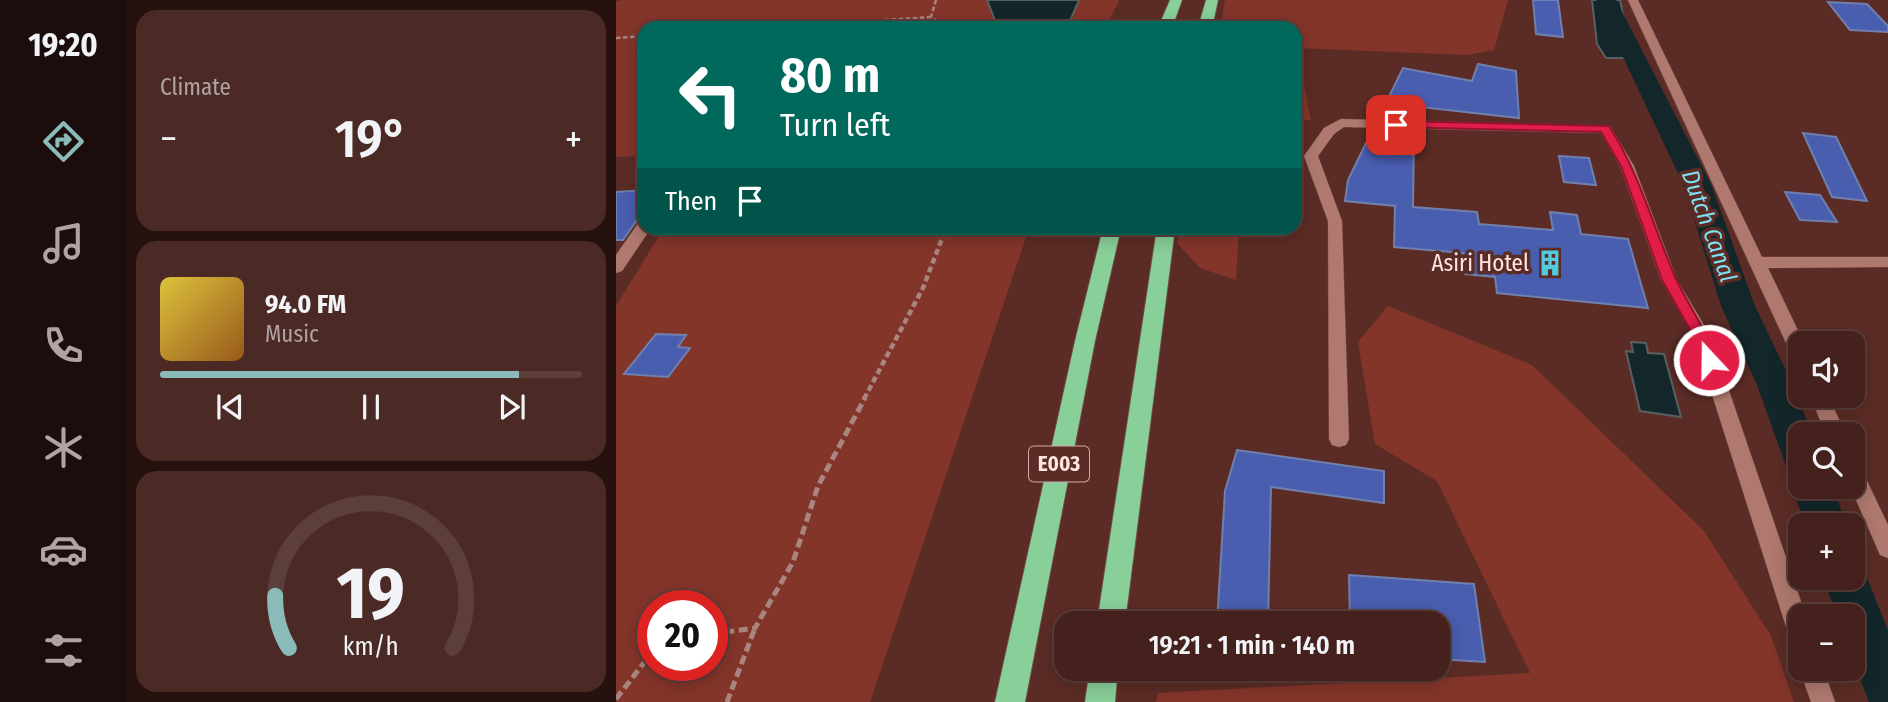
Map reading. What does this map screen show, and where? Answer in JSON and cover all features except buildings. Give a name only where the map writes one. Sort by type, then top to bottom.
[{"type":"highway","points":[[1168,21],[1176,0]]},
{"type":"highway","points":[[1207,21],[1212,0]]},
{"type":"highway","name":"E003","points":[[1010,702],[1085,341],[1110,235]]},
{"type":"highway","points":[[1113,611],[1165,235]]},
{"type":"highway","points":[[1100,702],[1102,681]]},
{"type":"street","points":[[1633,0],[1647,35],[1789,331]]},
{"type":"street","points":[[1339,439],[1335,221],[1311,156],[1329,131],[1341,123],[1605,129],[1627,166],[1669,280],[1701,335],[1790,604]]},
{"type":"street","points":[[616,267],[638,235]]},
{"type":"street","points":[[1758,263],[1888,262]]},
{"type":"street","points":[[1865,498],[1888,548]]},
{"type":"street","points":[[1816,681],[1823,702]]},
{"type":"path","points":[[931,17],[936,0]]},
{"type":"path","points":[[871,21],[931,17],[937,21]]},
{"type":"path","points":[[616,38],[637,36]]},
{"type":"path","points":[[727,702],[755,628],[793,562],[818,486],[923,288],[943,235]]},
{"type":"path","points":[[728,632],[755,628]]},
{"type":"path","points":[[616,699],[637,672]]},
{"type":"shaded area","points":[[987,0],[995,21],[637,21],[637,156],[616,157],[616,2]]},
{"type":"shaded area","points":[[1079,0],[1119,0],[1109,21],[1070,21]]},
{"type":"shaded area","points":[[1225,0],[1508,0],[1494,50],[1467,55],[1302,48],[1302,21],[1221,21]]},
{"type":"shaded area","points":[[1302,74],[1311,120],[1302,120]]},
{"type":"shaded area","points":[[660,235],[1027,235],[870,702],[616,702],[616,306]]},
{"type":"shaded area","points":[[1180,235],[1239,235],[1236,280],[1200,268],[1177,243]]},
{"type":"shaded area","points":[[1388,306],[1532,365],[1704,531],[1771,636],[1794,702],[1156,702],[1158,693],[1381,681],[1450,681],[1450,677],[1530,673],[1437,481],[1375,444],[1358,342]]},
{"type":"water","points":[[987,0],[1079,0],[1070,21],[995,21]]},
{"type":"water","points":[[1592,0],[1620,0],[1632,58],[1606,58],[1597,44]]},
{"type":"water","points":[[1631,342],[1646,343],[1648,353],[1664,354],[1681,417],[1640,411],[1626,351],[1633,352]]},
{"type":"waterway","name":"Dutch Canal","points":[[1606,0],[1697,184],[1738,306],[1775,385],[1788,422]]},
{"type":"waterway","name":"Dutch Canal","points":[[1817,499],[1822,513]]},
{"type":"waterway","name":"Dutch Canal","points":[[1850,590],[1888,690]]},
{"type":"place","name":"Asiri Hotel","points":[[1550,263]]},
{"type":"route","points":[[1396,125],[1605,129],[1627,166],[1669,280],[1701,335],[1709,360]]}]
